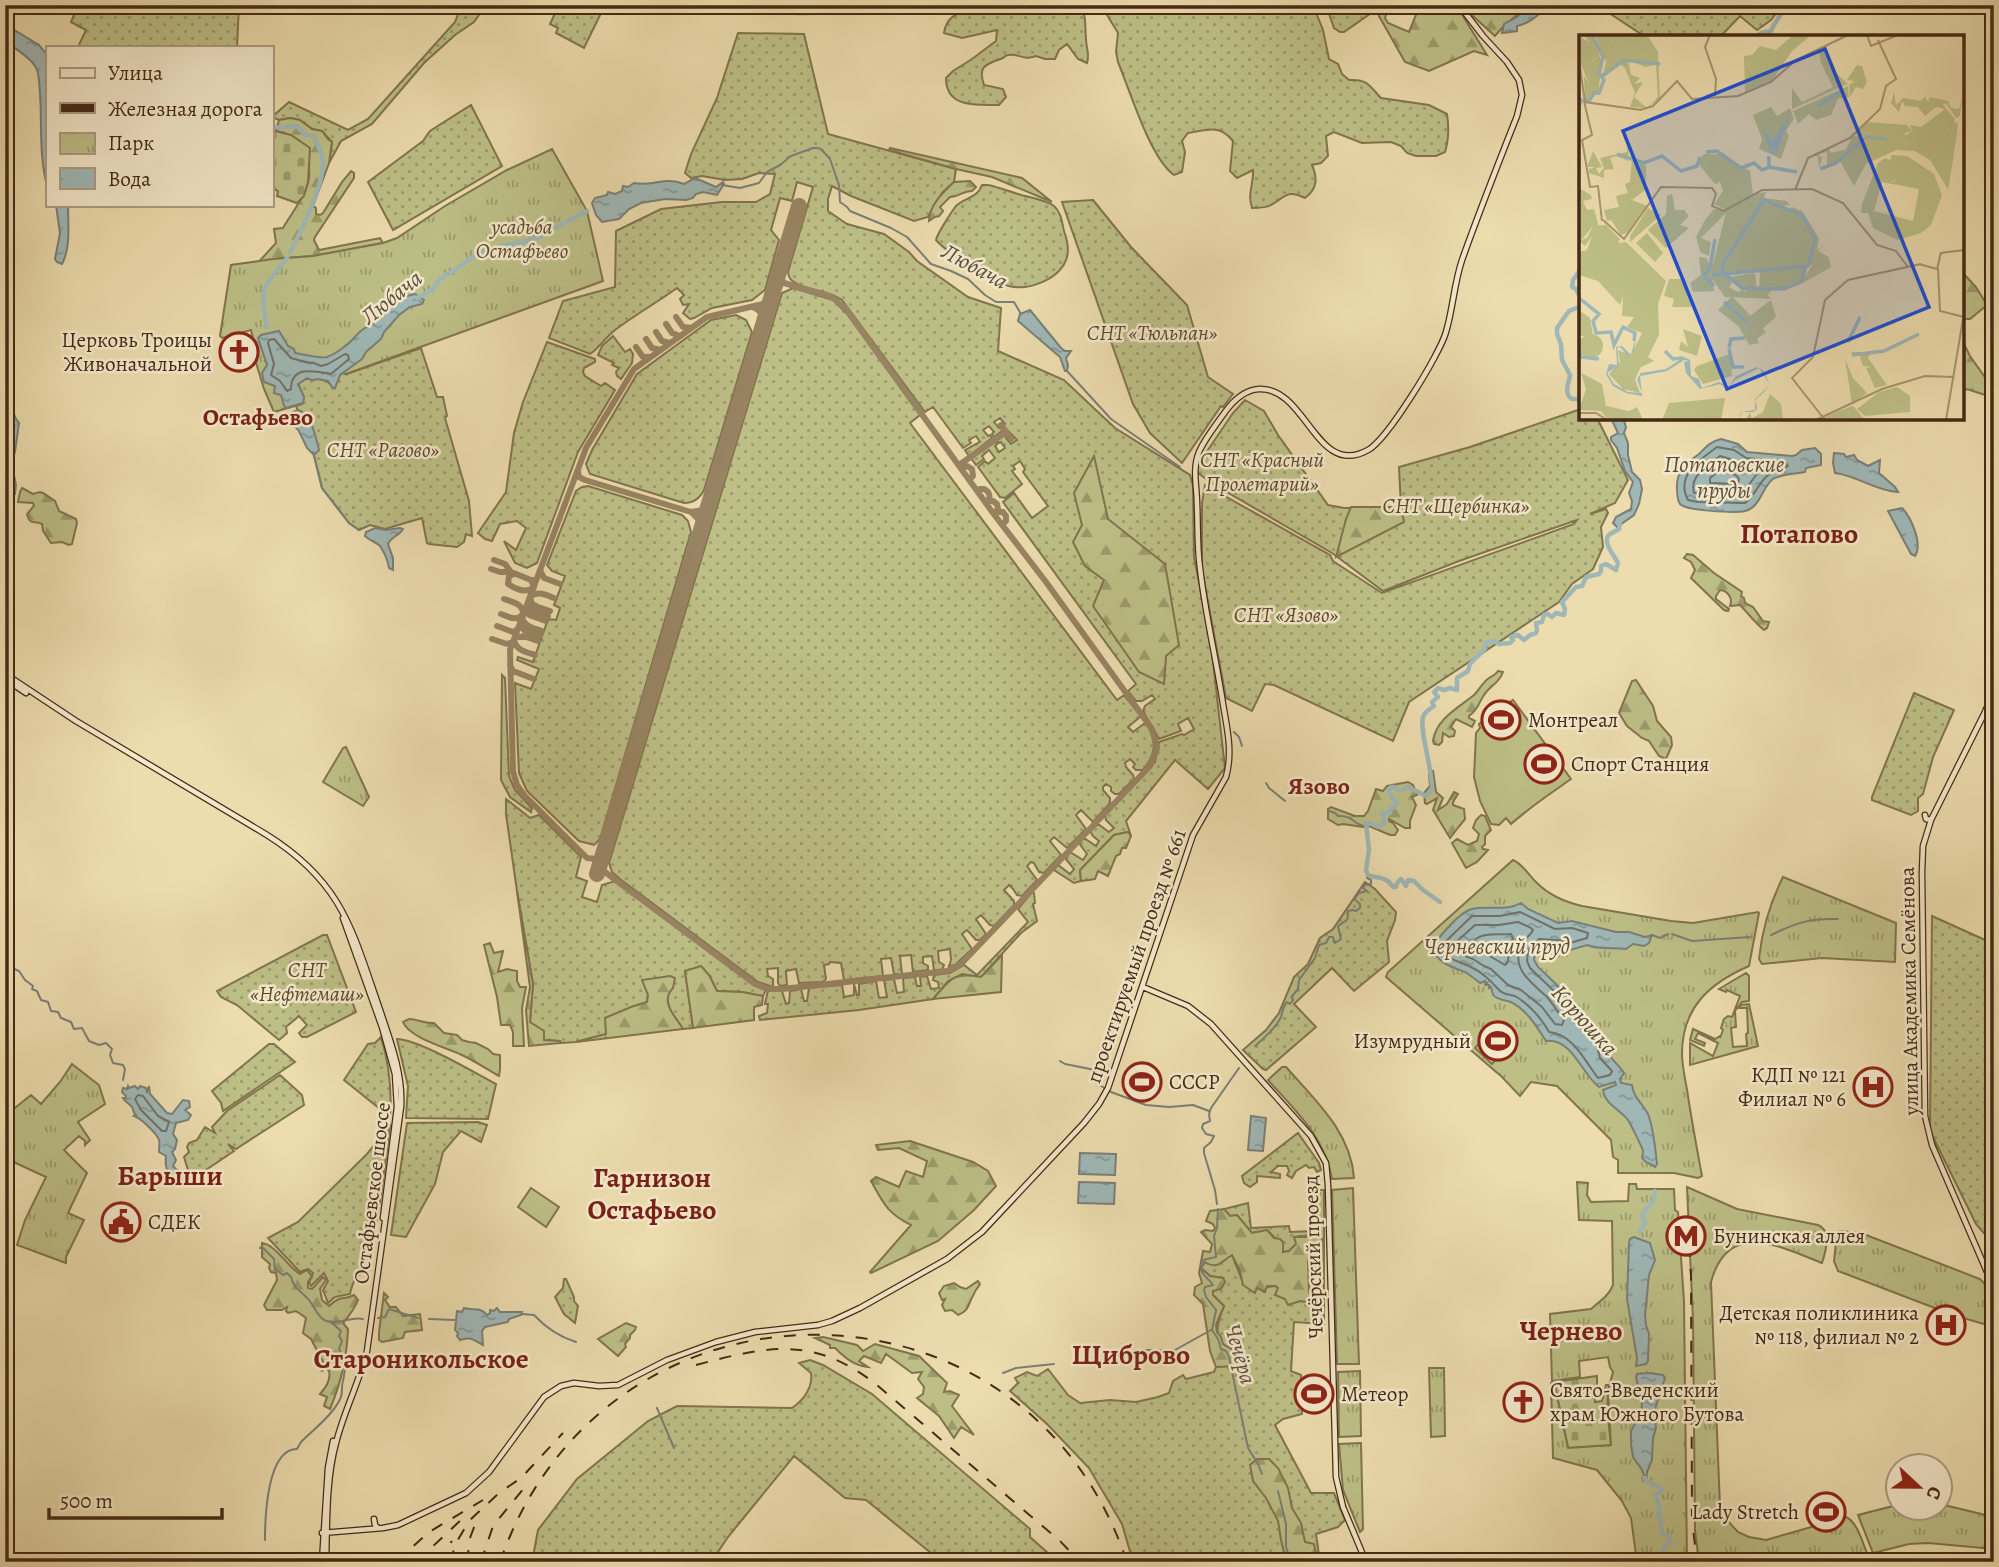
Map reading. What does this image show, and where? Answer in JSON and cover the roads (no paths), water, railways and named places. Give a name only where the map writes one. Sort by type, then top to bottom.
[{"type":"main road","name":"проектируемый проезд № 661","points":[[325,1533],[398,1525],[458,1498],[475,1487],[489,1472],[540,1401],[556,1388],[574,1383],[618,1385],[667,1360],[716,1342],[752,1333],[826,1323],[860,1308],[947,1259],[982,1232],[1099,1104],[1108,1087],[1143,987],[1187,851],[1202,818],[1226,777],[1230,751],[1199,566],[1195,474],[1197,455],[1230,405],[1246,392],[1260,389],[1284,396],[1317,438],[1332,450],[1350,455],[1367,451],[1381,440],[1432,364],[1446,333],[1453,292],[1463,258],[1517,116],[1522,94],[1514,71],[1460,5]]},
{"type":"main road","name":"Остафьевское шоссе","points":[[5,677],[267,835],[297,856],[318,875],[335,899],[358,944],[396,1059],[401,1101],[368,1342],[362,1370],[336,1442],[331,1468],[324,1562]]},
{"type":"main road","name":"улица Академика Семёнова","points":[[1994,694],[1931,820],[1923,846],[1922,864],[1925,1116],[1932,1145],[1994,1288]]},
{"type":"main road","points":[[1985,711],[1994,715]]},
{"type":"main road","points":[[1925,815],[1931,820]]},
{"type":"main road","name":"Чечёрский проезд","points":[[1143,987],[1188,1006],[1209,1022],[1307,1131],[1324,1159],[1328,1185],[1336,1477],[1343,1507],[1366,1562]]},
{"type":"main road","points":[[374,1519],[379,1529]]},
{"type":"water","points":[[5,5],[14,5],[9,17],[11,28],[39,45],[46,54],[46,182],[38,72],[30,60],[5,42]]},
{"type":"water","points":[[1529,5],[1566,5],[1562,11],[1555,6],[1545,6],[1533,19],[1517,26],[1517,31],[1502,33],[1504,24],[1517,17]]},
{"type":"water","points":[[695,178],[716,187],[723,182],[724,184],[717,195],[703,192],[686,200],[665,199],[641,203],[629,209],[619,219],[602,222],[592,203],[595,198],[607,195],[608,192],[615,194],[622,191],[623,186],[628,187],[634,183],[671,181],[684,184]]},
{"type":"water","points":[[56,206],[68,206],[68,243],[62,264],[55,259],[60,233]]},
{"type":"water","points":[[415,294],[424,300],[422,304],[410,307],[399,315],[362,359],[340,375],[335,388],[328,381],[307,378],[298,384],[304,397],[303,403],[286,408],[281,395],[274,393],[275,386],[264,382],[262,373],[267,365],[258,338],[261,335],[279,331],[295,353],[327,357],[349,343],[393,302]]},
{"type":"water","points":[[1030,310],[1061,348],[1071,351],[1066,358],[1067,371],[1060,357],[1018,321],[1020,314]]},
{"type":"water","points":[[5,381],[13,413],[19,423],[11,461],[15,494],[11,500],[5,502]]},
{"type":"water","points":[[298,410],[303,412],[312,427],[319,450],[314,455],[289,419],[290,413]]},
{"type":"water","points":[[1612,420],[1624,421],[1632,472],[1640,480],[1642,489],[1634,515],[1617,527],[1613,523],[1616,517],[1631,509],[1629,493],[1633,482],[1611,440],[1611,437],[1618,433]]},
{"type":"water","name":"Потаповские пруды","points":[[1721,439],[1738,444],[1747,452],[1792,456],[1802,450],[1815,448],[1821,454],[1821,465],[1806,468],[1805,472],[1773,479],[1758,502],[1745,511],[1701,510],[1680,504],[1677,482],[1680,472],[1709,445]]},
{"type":"water","name":"Потаповские пруды","points":[[1834,453],[1844,454],[1846,457],[1854,455],[1868,466],[1880,460],[1879,473],[1898,492],[1835,473]]},
{"type":"water","points":[[1902,508],[1915,531],[1918,545],[1915,556],[1911,554],[1888,511]]},
{"type":"water","points":[[375,528],[403,529],[388,544],[393,558],[393,570],[389,568],[380,546],[365,536],[366,532]]},
{"type":"water","name":"Черневский пруд","points":[[1521,903],[1558,923],[1572,921],[1616,932],[1629,932],[1645,937],[1652,935],[1649,943],[1644,946],[1633,944],[1626,949],[1587,945],[1570,950],[1542,945],[1535,953],[1534,960],[1558,986],[1624,1073],[1620,1079],[1621,1083],[1632,1085],[1634,1094],[1650,1120],[1657,1164],[1655,1167],[1643,1159],[1643,1151],[1628,1120],[1604,1095],[1603,1090],[1616,1085],[1615,1082],[1599,1087],[1563,1045],[1546,1041],[1522,1010],[1511,1002],[1494,996],[1485,981],[1480,983],[1465,972],[1446,964],[1434,953],[1432,948],[1439,938],[1467,911],[1509,907]]},
{"type":"water","points":[[128,1086],[146,1088],[147,1093],[149,1086],[150,1094],[167,1113],[172,1114],[183,1100],[189,1101],[190,1107],[185,1110],[191,1115],[188,1120],[176,1123],[173,1134],[177,1140],[172,1152],[176,1160],[173,1166],[186,1173],[184,1181],[169,1173],[166,1156],[159,1152],[158,1137],[134,1116],[136,1115],[132,1107],[123,1098],[126,1096],[122,1092],[123,1088],[127,1089]]},
{"type":"water","points":[[1251,1116],[1266,1118],[1263,1151],[1248,1150]]},
{"type":"water","points":[[1080,1153],[1116,1154],[1115,1175],[1079,1174]]},
{"type":"water","points":[[1079,1182],[1115,1183],[1114,1204],[1078,1203]]},
{"type":"water","points":[[1634,1237],[1650,1243],[1655,1260],[1649,1275],[1645,1315],[1649,1334],[1648,1361],[1636,1366],[1627,1299],[1629,1243]]},
{"type":"water","points":[[464,1308],[479,1310],[487,1315],[490,1310],[497,1308],[500,1312],[522,1312],[508,1322],[485,1327],[482,1331],[483,1345],[474,1340],[460,1340],[457,1336],[457,1311],[462,1312]]},
{"type":"water","points":[[1637,1374],[1663,1375],[1665,1378],[1654,1412],[1656,1428],[1646,1481],[1633,1457],[1631,1431],[1641,1413],[1642,1404],[1636,1377]]},
{"type":"waterway","points":[[1758,35],[1771,31],[1784,5]]},
{"type":"waterway","name":"Любача","points":[[273,126],[279,128],[297,126],[305,135],[314,136],[323,162],[316,195],[290,252]]},
{"type":"waterway","name":"Любача","points":[[722,185],[740,188],[759,183],[767,172],[791,156],[813,148],[821,149],[830,159],[839,185],[840,202],[850,211],[907,237],[931,264],[968,279],[996,302],[1014,302],[1021,314]]},
{"type":"waterway","name":"Любача","points":[[417,298],[433,289],[441,278],[475,255],[535,239],[587,211]]},
{"type":"waterway","name":"Любача","points":[[267,327],[263,295],[268,283],[287,258]]},
{"type":"waterway","points":[[1579,272],[1572,287],[1579,295]]},
{"type":"waterway","points":[[1579,307],[1569,311],[1557,328],[1562,360],[1570,375],[1568,394],[1572,399],[1579,399]]},
{"type":"waterway","name":"Любача","points":[[1067,371],[1111,419],[1180,467]]},
{"type":"waterway","points":[[313,452],[322,488],[349,523],[359,530]]},
{"type":"waterway","points":[[1440,902],[1414,881],[1408,880],[1406,886],[1401,879],[1396,887],[1393,887],[1385,879],[1368,875],[1366,823],[1378,827],[1385,822],[1382,813],[1390,813],[1390,808],[1395,807],[1397,802],[1392,798],[1389,790],[1391,787],[1399,791],[1408,787],[1426,796],[1432,789],[1422,723],[1424,715],[1434,706],[1432,702],[1438,697],[1434,692],[1438,688],[1457,690],[1457,678],[1468,671],[1470,664],[1485,649],[1485,643],[1510,643],[1513,640],[1511,637],[1518,635],[1524,640],[1536,633],[1536,623],[1542,622],[1544,615],[1564,615],[1562,602],[1576,587],[1582,586],[1586,577],[1599,574],[1601,566],[1606,564],[1616,570],[1618,563],[1607,539],[1619,529],[1620,521]]},
{"type":"waterway","points":[[1234,732],[1242,746]]},
{"type":"waterway","points":[[1266,783],[1285,801]]},
{"type":"waterway","points":[[1329,811],[1366,826]]},
{"type":"waterway","name":"Чечёра","points":[[1255,1046],[1276,1024],[1287,1002],[1290,1004],[1293,1000],[1292,996],[1298,989],[1299,980],[1315,958],[1319,945],[1326,943],[1329,937],[1333,937],[1335,943],[1341,939],[1338,926],[1347,919],[1348,911],[1360,908],[1360,904],[1354,899],[1359,893],[1367,891],[1363,888],[1371,884],[1368,875]]},
{"type":"waterway","points":[[1771,935],[1803,922],[1838,919]]},
{"type":"waterway","points":[[1652,935],[1660,938],[1668,934]]},
{"type":"waterway","points":[[1672,934],[1692,941],[1750,937]]},
{"type":"waterway","points":[[5,965],[19,971],[33,986],[32,989],[37,991],[41,1000],[48,1002],[51,1011],[58,1012],[61,1018],[71,1022],[74,1029],[82,1028],[89,1041],[99,1045],[106,1043],[112,1049],[110,1055],[113,1063],[123,1065],[125,1069],[123,1080]]},
{"type":"waterway","points":[[1060,1061],[1095,1070],[1097,1082]]},
{"type":"waterway","name":"Чечёра","points":[[1217,1204],[1204,1153],[1204,1148],[1214,1136],[1206,1134],[1202,1128],[1203,1124],[1210,1121],[1211,1108],[1239,1068]]},
{"type":"waterway","points":[[1093,1081],[1111,1092],[1146,1105],[1193,1105],[1209,1111]]},
{"type":"waterway","name":"Корюшка","points":[[1640,1231],[1645,1223],[1642,1215],[1654,1200],[1655,1191]]},
{"type":"waterway","name":"Чечёра","points":[[1218,1209],[1214,1236],[1216,1257],[1203,1260],[1202,1265],[1204,1274],[1213,1285],[1205,1287],[1204,1290],[1216,1310],[1212,1330],[1221,1349],[1226,1351],[1229,1357],[1248,1448],[1262,1474]]},
{"type":"waterway","points":[[260,1248],[274,1259],[275,1269],[291,1277],[296,1287],[324,1320],[333,1322],[363,1319]]},
{"type":"waterway","points":[[378,1318],[385,1317],[389,1309],[418,1318]]},
{"type":"waterway","points":[[522,1314],[534,1315],[554,1332],[576,1342]]},
{"type":"waterway","points":[[429,1319],[454,1320]]},
{"type":"waterway","points":[[265,1540],[267,1501],[279,1460],[287,1452],[297,1449],[329,1415],[341,1397],[345,1368],[339,1349],[341,1331],[330,1321]]},
{"type":"waterway","points":[[1118,1354],[1137,1350],[1175,1350],[1211,1330]]},
{"type":"waterway","points":[[1080,1363],[1092,1361]]},
{"type":"waterway","points":[[1003,1373],[1016,1368],[1054,1364]]},
{"type":"waterway","points":[[657,1408],[674,1448]]},
{"type":"waterway","name":"Корюшка","points":[[1645,1478],[1648,1483],[1662,1490],[1655,1496],[1660,1507],[1658,1515],[1661,1533],[1668,1536],[1671,1542],[1663,1551],[1672,1562]]},
{"type":"waterway","name":"Чечёра","points":[[1278,1491],[1286,1524],[1286,1547],[1291,1562]]},
{"type":"waterway","points":[[272,1553],[280,1562]]},
{"type":"railway","points":[[1687,1221],[1691,1275],[1692,1520],[1697,1562]]},
{"type":"railway","points":[[500,1562],[553,1463],[628,1392],[717,1349],[814,1335],[911,1349],[1001,1391],[1075,1462],[1127,1562]]},
{"type":"railway","points":[[696,1365],[746,1353],[790,1349],[832,1358],[854,1369],[877,1385],[1060,1541],[1080,1562]]},
{"type":"railway","points":[[450,1562],[456,1543],[469,1521],[499,1493],[521,1478],[563,1433]]},
{"type":"railway","points":[[481,1562],[493,1526],[524,1488]]},
{"type":"railway","points":[[396,1562],[429,1532],[483,1500]]},
{"type":"railway","points":[[416,1562],[462,1519]]},
{"type":"railway","points":[[467,1562],[470,1538],[476,1522]]},
{"type":"railway","points":[[436,1562],[452,1541]]},
{"type":"place","name":"Церковь Троицы Живоначальной","points":[[239,352]]},
{"type":"place","name":"Монтреал","points":[[1501,720]]},
{"type":"place","name":"Спорт Станция","points":[[1544,764]]},
{"type":"place","name":"Изумрудный","points":[[1498,1041]]},
{"type":"place","name":"СССР","points":[[1142,1082]]},
{"type":"place","name":"КДП № 121 Филиал № 6","points":[[1873,1087]]},
{"type":"place","name":"СДЕК","points":[[121,1222]]},
{"type":"place","name":"Бунинская аллея","points":[[1686,1236]]},
{"type":"place","name":"Детская поликлиника № 118, филиал № 2","points":[[1946,1325]]},
{"type":"place","name":"Метеор","points":[[1314,1394]]},
{"type":"place","name":"Свято-Введенский храм Южного Бутова","points":[[1523,1402]]},
{"type":"place","name":"Lady Stretch","points":[[1826,1512]]},
{"type":"district","name":"Остафьево","points":[[258,417]]},
{"type":"district","name":"Потапово","points":[[1799,533]]},
{"type":"district","name":"Язово","points":[[1319,786]]},
{"type":"district","name":"Барыши","points":[[170,1175]]},
{"type":"district","name":"Гарнизон Остафьево","points":[[652,1193]]},
{"type":"district","name":"Чернево","points":[[1571,1330]]},
{"type":"district","name":"Щиброво","points":[[1131,1354]]},
{"type":"district","name":"Староникольское","points":[[421,1358]]},
{"type":"park label","name":"усадьба Остафьево","points":[[522,239]]},
{"type":"park label","name":"СНТ «Тюльпан»","points":[[1152,333]]},
{"type":"park label","name":"СНТ «Рагово»","points":[[383,450]]},
{"type":"park label","name":"СНТ «Красный Пролетарий»","points":[[1262,472]]},
{"type":"park label","name":"СНТ «Щербинка»","points":[[1456,506]]},
{"type":"park label","name":"СНТ «Язово»","points":[[1286,615]]},
{"type":"park label","name":"СНТ «Нефтемаш»","points":[[307,982]]}]
